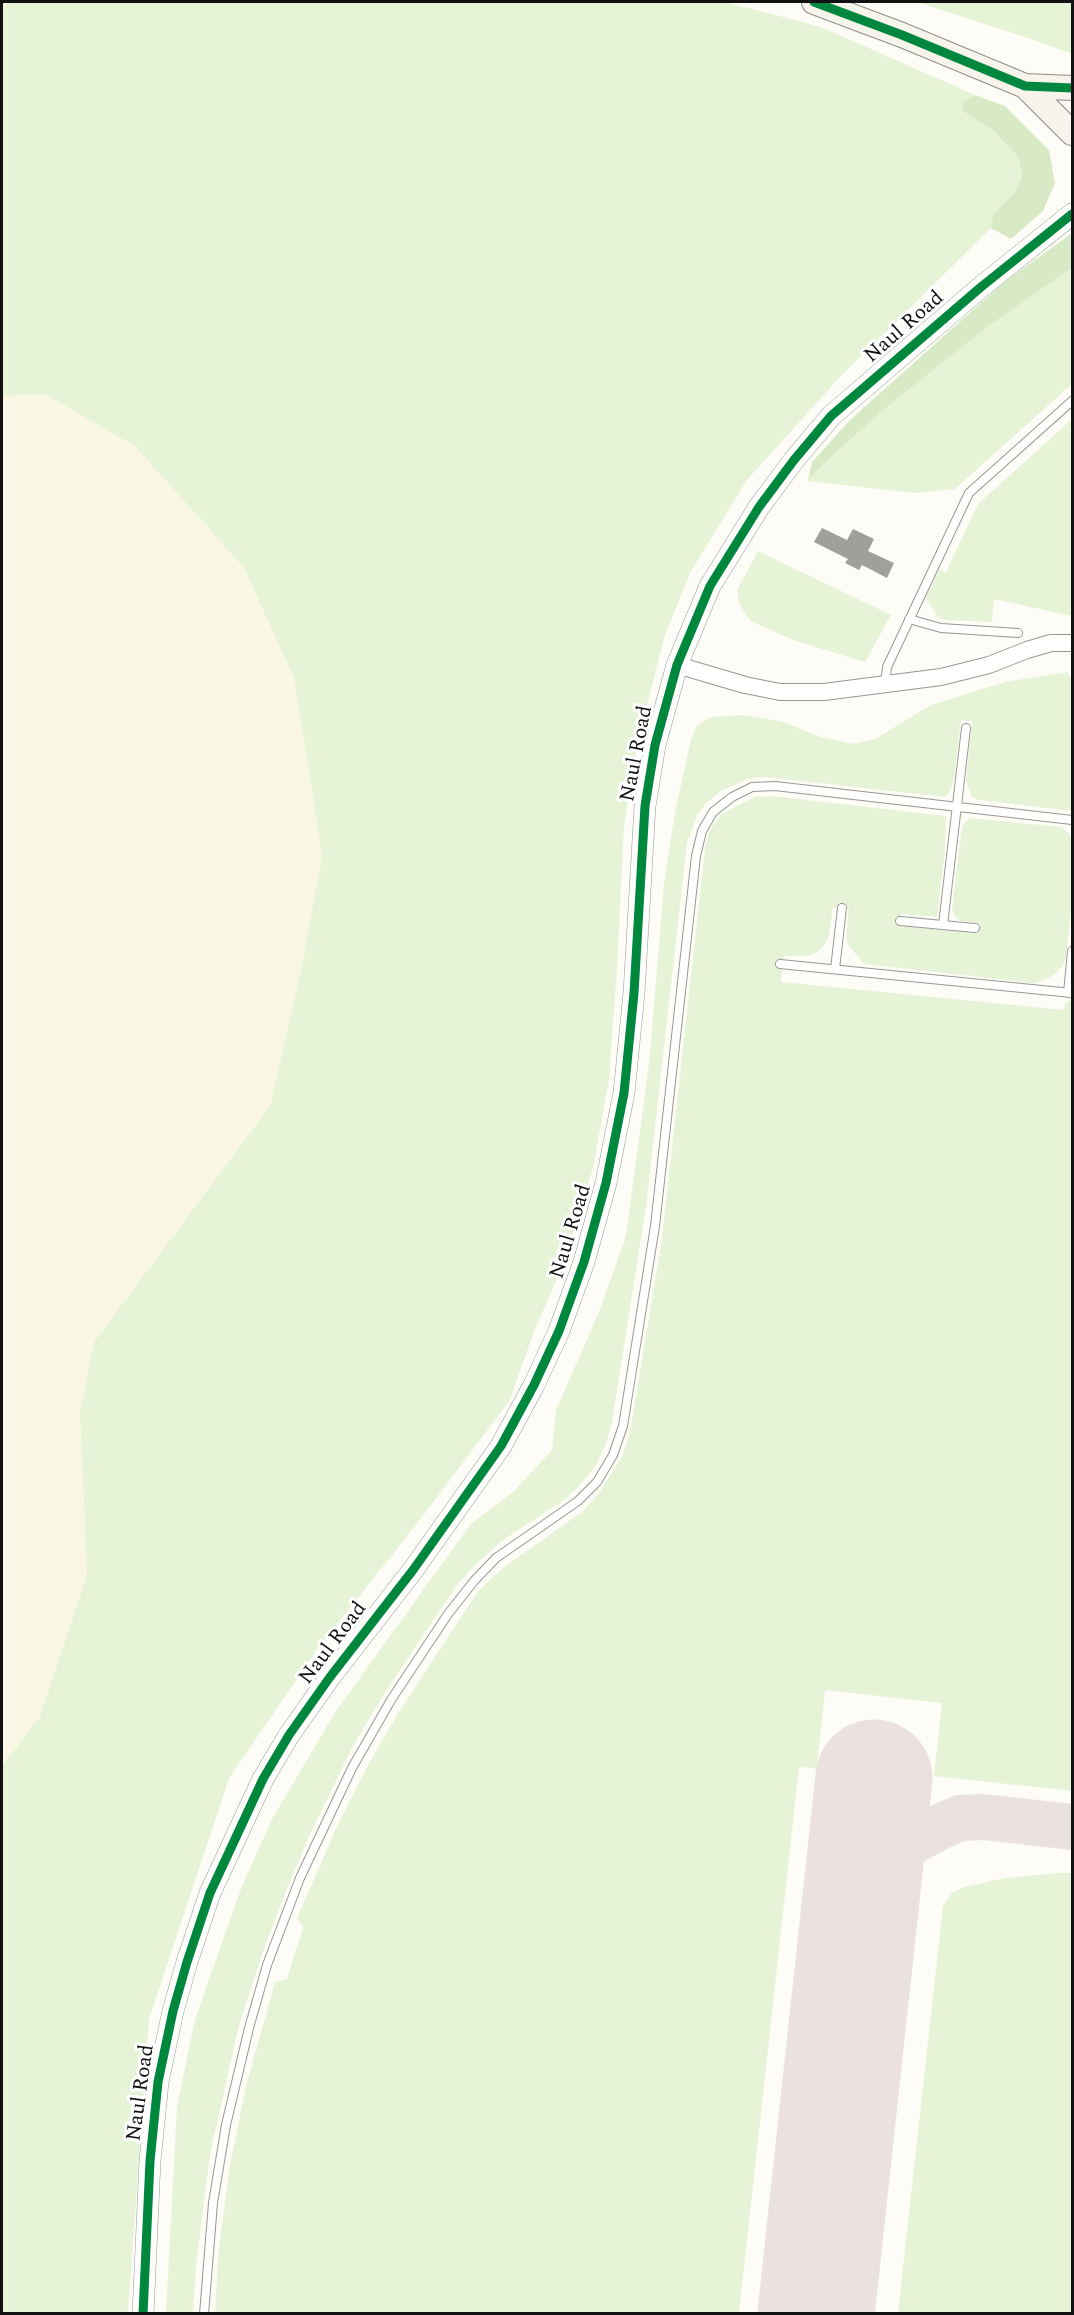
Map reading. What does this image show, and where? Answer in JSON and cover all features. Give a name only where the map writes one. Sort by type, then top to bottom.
[{"type":"main road","points":[[814,2],[903,35],[1025,86],[1072,88]]},
{"type":"main road","points":[[1025,86],[1072,133]]},
{"type":"street","name":"Naul Road","points":[[143,2313],[150,2161],[158,2082],[173,2011],[210,1893],[263,1779],[289,1734],[413,1570],[501,1446],[534,1385],[559,1331],[584,1262],[606,1182],[624,1093],[634,993],[645,806],[655,745],[677,665],[710,586],[730,551],[787,469],[831,416],[981,287],[1072,214]]},
{"type":"street","points":[[677,665],[745,685],[780,692],[824,692],[940,677],[989,665],[1043,645],[1072,643]]},
{"type":"lane","points":[[885,684],[887,667],[969,493],[1072,401]]},
{"type":"lane","points":[[909,619],[941,628],[1018,633]]},
{"type":"lane","points":[[944,925],[966,728]]},
{"type":"lane","points":[[204,2313],[208,2244],[226,2125],[267,1965],[300,1878],[352,1768],[391,1700],[448,1614],[496,1558],[578,1500],[597,1482],[613,1455],[623,1426],[655,1227],[696,856],[702,831],[713,812],[732,797],[752,788],[775,786],[1072,820]]},
{"type":"lane","points":[[835,969],[842,909]]},
{"type":"lane","points":[[900,921],[975,928]]},
{"type":"lane","points":[[780,964],[1070,993],[1072,951]]},
{"type":"shaded area","points":[[45,394],[136,447],[244,568],[294,678],[322,855],[302,964],[270,1106],[94,1342],[80,1413],[87,1576],[40,1717],[2,1766],[2,396]]},
{"type":"green space","points":[[2,2],[726,2],[821,27],[975,95],[963,102],[964,111],[993,130],[1018,157],[1022,176],[1016,191],[993,214],[991,228],[841,376],[747,480],[691,571],[665,635],[638,741],[624,826],[609,1079],[593,1168],[562,1267],[533,1334],[510,1400],[416,1525],[321,1644],[229,1778],[149,2019],[128,2313],[2,2313],[2,1766],[40,1717],[87,1576],[80,1413],[94,1342],[270,1106],[302,965],[322,855],[294,678],[244,568],[136,447],[45,394],[2,396]]},
{"type":"green space","points":[[917,2],[1072,2],[1072,54],[1034,40]]},
{"type":"green space","points":[[975,95],[1005,106],[1049,150],[1055,183],[1043,211],[1011,239],[991,228],[993,214],[1016,191],[1022,176],[1018,157],[993,130],[963,111],[963,102]]},
{"type":"green space","points":[[1072,233],[1072,268],[990,325],[882,411],[819,468],[808,481],[812,462],[850,420],[1002,284]]},
{"type":"green space","points":[[1072,268],[1072,384],[955,489],[915,493],[808,481],[819,468],[882,411],[990,325]]},
{"type":"green space","points":[[1072,419],[1072,616],[994,599],[992,622],[946,620],[938,617],[926,598],[939,570],[946,572],[978,504]]},
{"type":"green space","points":[[758,551],[891,615],[865,662],[793,640],[750,621],[739,603],[737,590]]},
{"type":"green space","points":[[1067,672],[1072,679],[1072,811],[979,800],[972,797],[966,781],[972,721],[961,720],[954,780],[945,797],[764,777],[748,779],[721,791],[706,803],[697,815],[687,843],[646,1207],[612,1422],[606,1444],[596,1465],[580,1485],[564,1500],[503,1540],[457,1585],[382,1697],[353,1746],[311,1832],[286,1891],[239,2025],[210,2154],[196,2267],[193,2313],[166,2313],[177,2107],[195,2019],[242,1886],[272,1819],[336,1711],[470,1525],[515,1490],[552,1450],[556,1410],[599,1312],[626,1236],[649,1064],[664,884],[675,812],[691,739],[697,725],[711,717],[744,715],[784,722],[821,737],[853,744],[875,739],[931,705],[1005,682]]},
{"type":"green space","points":[[772,796],[946,816],[945,850],[937,917],[901,914],[900,926],[974,933],[975,922],[961,921],[955,917],[952,910],[961,834],[963,825],[970,818],[1062,827],[1072,837],[1072,901],[1066,957],[1063,965],[1054,975],[1033,983],[864,964],[848,945],[846,936],[849,909],[833,907],[829,935],[825,944],[818,952],[809,956],[784,956],[781,982],[1064,1010],[1065,1003],[1072,999],[1072,1791],[934,1776],[942,1703],[825,1690],[817,1768],[799,1767],[739,2313],[215,2314],[218,2257],[229,2171],[246,2086],[275,1982],[287,1979],[303,1927],[297,1918],[339,1822],[397,1715],[478,1591],[504,1567],[582,1512],[599,1493],[623,1455],[631,1427],[662,1238],[705,848],[710,829],[722,814],[754,797]]},
{"type":"green space","points":[[1072,1873],[1072,2313],[898,2313],[943,1906],[952,1893],[964,1887],[1006,1878]]},
{"type":"building","points":[[822,528],[847,540],[853,529],[874,539],[868,551],[894,563],[887,578],[862,565],[859,570],[845,563],[848,559],[814,542]]},
{"type":"taxiway","points":[[859,1913],[889,1865],[908,1844],[960,1818],[983,1817],[1072,1827]]},
{"type":"runway","points":[[816,2314],[874,1778]]},
{"type":"cycle path","points":[[814,2],[902,35],[1025,86],[1072,88]]},
{"type":"cycle path","points":[[143,2314],[150,2161],[158,2082],[173,2011],[210,1893],[263,1779],[289,1735],[330,1677],[413,1570],[501,1446],[534,1385],[559,1331],[584,1262],[606,1183],[624,1093],[634,993],[645,806],[655,745],[677,665],[710,586],[759,507],[831,416],[981,287],[1072,214]]}]
